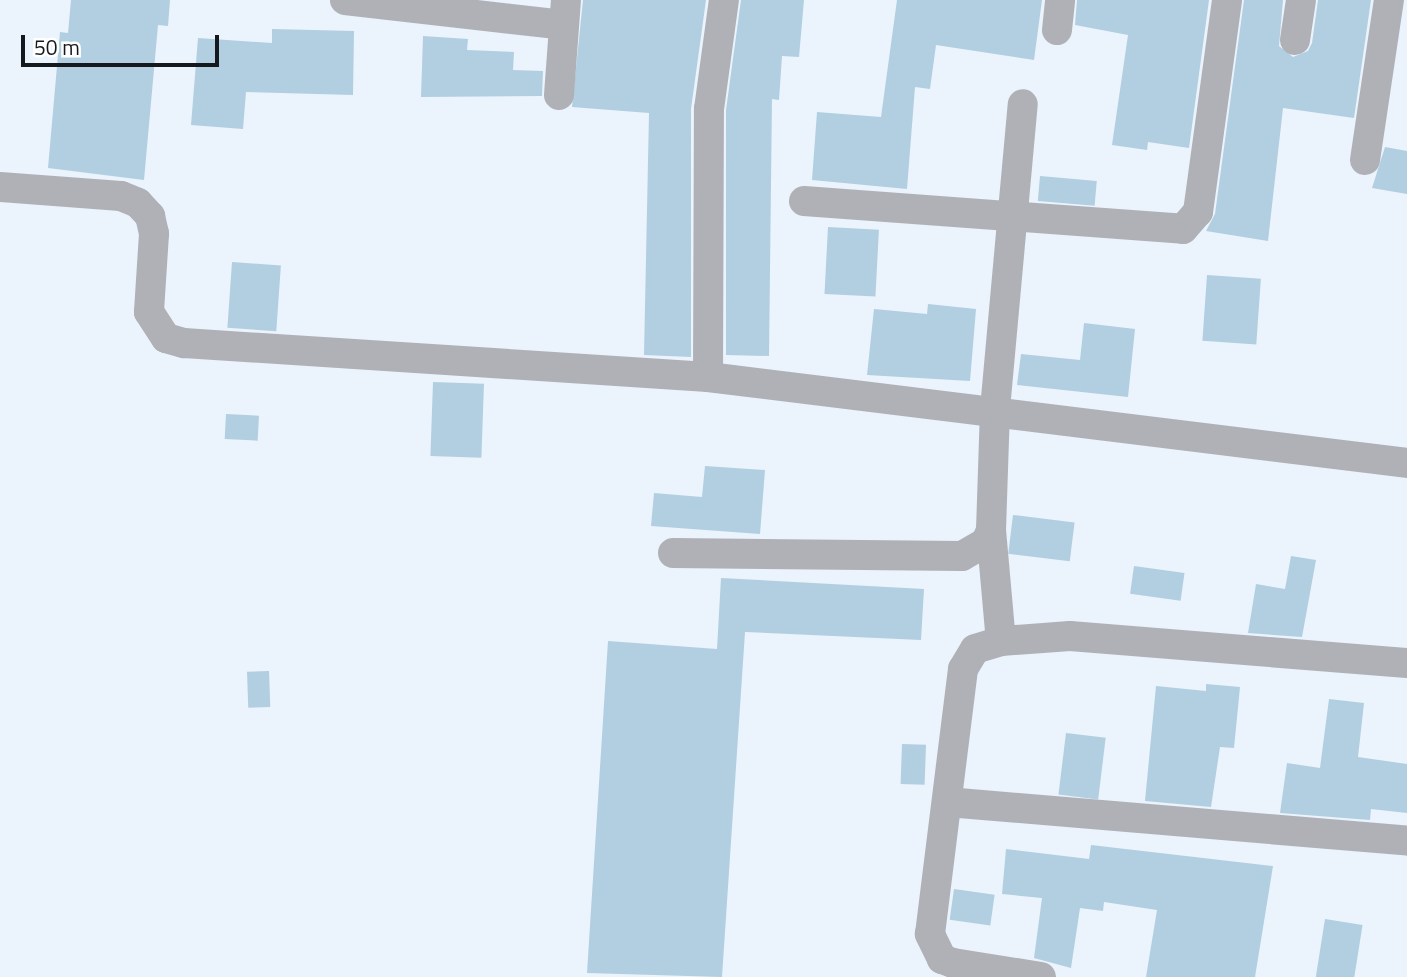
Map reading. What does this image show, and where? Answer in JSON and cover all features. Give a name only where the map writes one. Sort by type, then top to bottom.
[{"type":"street","points":[[345,0],[565,12],[559,95]]},
{"type":"street","points":[[708,377],[709,109],[724,0]]},
{"type":"street","points":[[1057,30],[1060,0]]},
{"type":"street","points":[[804,201],[1010,215],[1163,230],[1192,223],[1198,212],[1227,0]]},
{"type":"street","points":[[1295,40],[1301,0]]},
{"type":"street","points":[[1365,160],[1389,0]]},
{"type":"street","points":[[1001,641],[991,530],[995,409],[1010,215],[1023,104]]},
{"type":"street","points":[[0,187],[121,196],[138,203],[150,215],[154,234],[149,312],[166,338],[708,377],[995,409],[1407,463]]},
{"type":"street","points":[[673,553],[962,556],[975,551],[991,530]]},
{"type":"street","points":[[1041,977],[953,963],[934,949],[930,934],[963,669],[975,649],[1001,641],[1070,636],[1407,663]]},
{"type":"street","points":[[947,802],[1407,841]]},
{"type":"building","points":[[71,0],[170,0],[168,26],[158,25],[144,180],[48,168],[60,32],[68,33]]},
{"type":"building","points":[[583,0],[706,0],[691,109],[691,357],[644,355],[649,113],[572,107]]},
{"type":"building","points":[[741,0],[804,0],[799,57],[782,56],[779,100],[772,99],[769,356],[726,355],[726,110]]},
{"type":"building","points":[[897,0],[1042,0],[1034,60],[936,45],[930,89],[915,87],[907,189],[812,180],[817,112],[881,117]]},
{"type":"building","points":[[1077,0],[1209,0],[1189,148],[1148,142],[1147,150],[1112,145],[1128,35],[1075,25]]},
{"type":"building","points":[[1244,0],[1283,0],[1279,46],[1293,57],[1308,51],[1312,43],[1318,0],[1371,0],[1354,118],[1283,108],[1268,241],[1206,231],[1215,214]]},
{"type":"building","points":[[272,29],[354,31],[353,95],[246,92],[243,129],[191,125],[198,38],[272,43]]},
{"type":"building","points":[[423,36],[468,39],[467,50],[514,52],[513,70],[543,71],[542,96],[421,97]]},
{"type":"building","points":[[1385,147],[1407,151],[1407,194],[1372,188]]},
{"type":"building","points":[[1040,176],[1097,181],[1095,206],[1038,201]]},
{"type":"building","points":[[828,227],[879,230],[875,297],[824,294]]},
{"type":"building","points":[[232,262],[281,265],[276,331],[227,328]]},
{"type":"building","points":[[1207,275],[1261,279],[1256,345],[1202,341]]},
{"type":"building","points":[[928,304],[976,309],[970,381],[867,375],[874,309],[927,314]]},
{"type":"building","points":[[1084,323],[1135,329],[1128,397],[1017,385],[1021,354],[1080,360]]},
{"type":"building","points":[[433,382],[484,384],[481,458],[430,456]]},
{"type":"building","points":[[226,414],[259,416],[258,441],[225,439]]},
{"type":"building","points":[[705,466],[765,470],[760,534],[651,526],[654,493],[702,497]]},
{"type":"building","points":[[1013,515],[1075,523],[1070,561],[1008,554]]},
{"type":"building","points":[[1291,556],[1316,560],[1302,637],[1248,633],[1256,584],[1285,589]]},
{"type":"building","points":[[1134,566],[1185,573],[1181,601],[1130,594]]},
{"type":"building","points":[[721,578],[924,589],[921,640],[745,632],[722,977],[587,973],[608,641],[717,649]]},
{"type":"building","points":[[269,671],[270,707],[248,708],[247,672]]},
{"type":"building","points":[[1206,684],[1240,687],[1234,748],[1220,747],[1211,807],[1145,801],[1156,686],[1206,691]]},
{"type":"building","points":[[1329,699],[1364,703],[1358,757],[1407,764],[1407,813],[1371,809],[1370,820],[1280,813],[1287,763],[1320,768]]},
{"type":"building","points":[[1066,733],[1106,738],[1098,799],[1058,795]]},
{"type":"building","points":[[902,744],[926,745],[925,785],[901,784]]},
{"type":"building","points":[[1091,845],[1273,866],[1255,977],[1146,977],[1157,910],[1104,902],[1103,911],[1080,908],[1071,968],[1034,958],[1042,898],[1002,894],[1006,849],[1089,859]]},
{"type":"building","points":[[954,889],[995,895],[990,925],[950,920]]},
{"type":"building","points":[[1325,919],[1363,925],[1354,977],[1316,977]]}]
